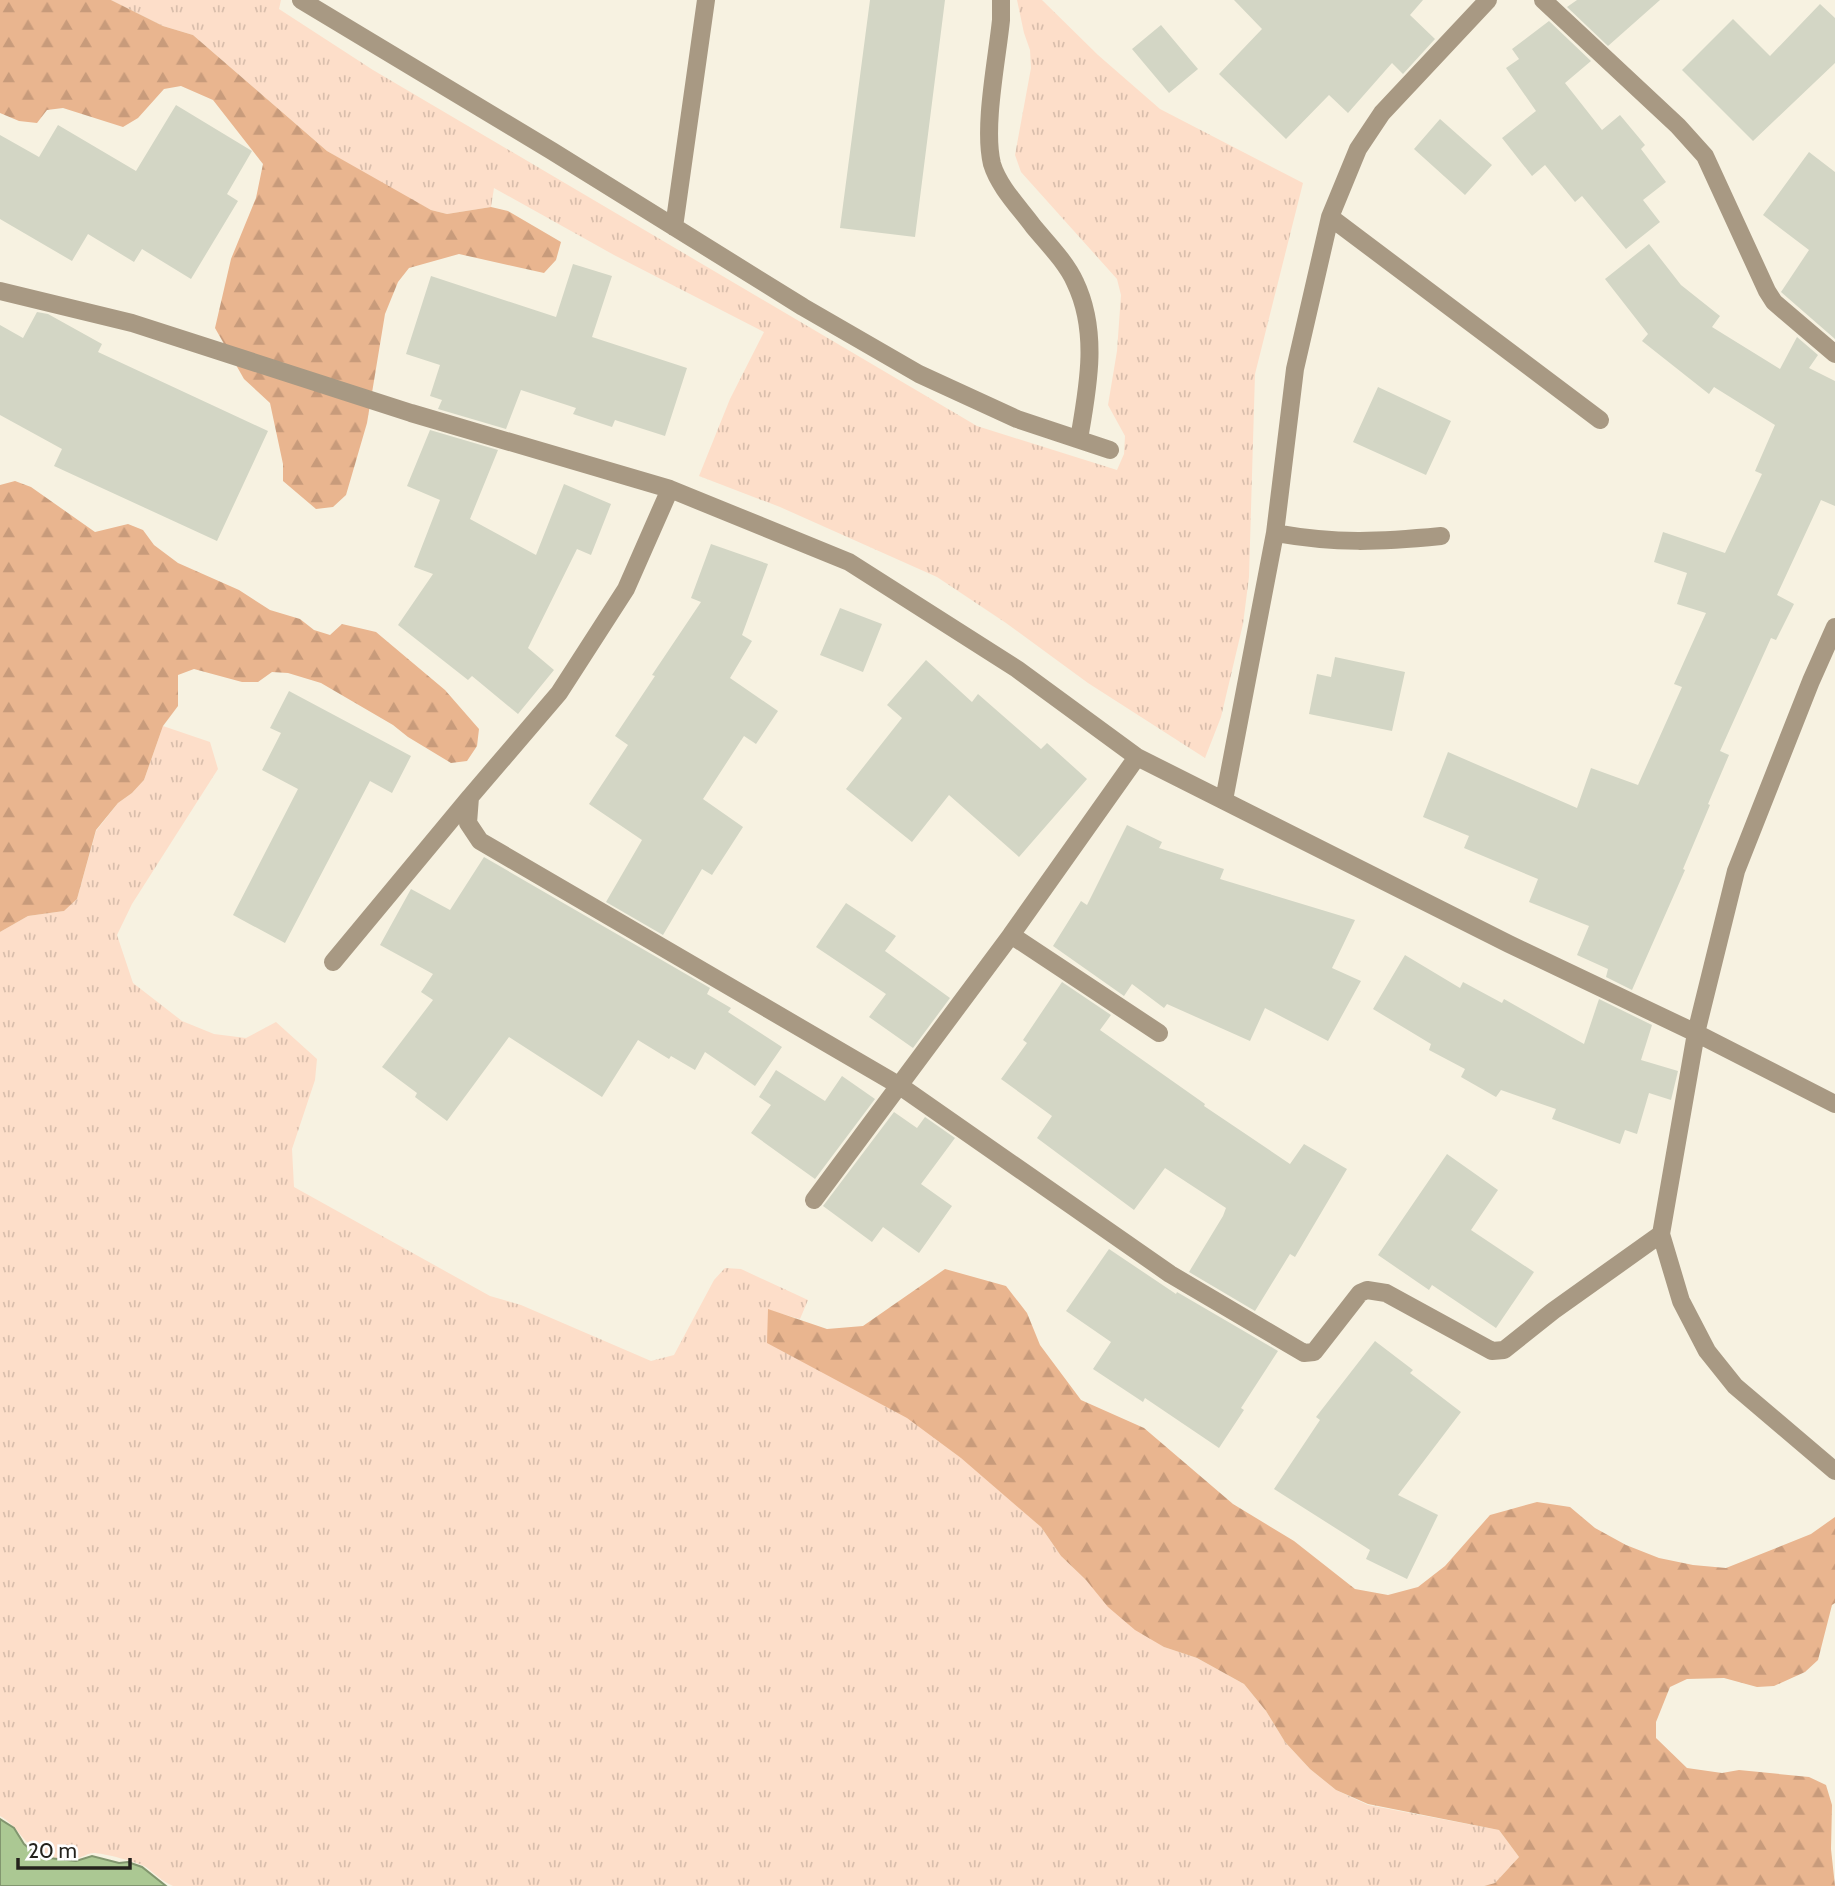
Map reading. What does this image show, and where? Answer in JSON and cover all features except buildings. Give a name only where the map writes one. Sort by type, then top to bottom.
[{"type":"street","points":[[301,0],[803,307],[919,374],[1017,419],[1110,450]]},
{"type":"street","points":[[674,227],[706,0]]},
{"type":"street","points":[[1001,0],[988,142],[993,167],[1010,197],[1074,280],[1085,309],[1090,345],[1088,386],[1079,439]]},
{"type":"street","points":[[1224,800],[1275,533],[1295,369],[1330,217],[1357,149],[1382,113],[1488,0]]},
{"type":"street","points":[[1543,0],[1678,126],[1705,156],[1774,302],[1835,354]]},
{"type":"street","points":[[1330,217],[1601,420]]},
{"type":"street","points":[[0,291],[132,323],[411,413],[670,489],[849,562],[1017,669],[1137,757],[1835,1104]]},
{"type":"street","points":[[333,962],[559,693],[626,589],[670,489]]},
{"type":"street","points":[[1275,533],[1360,543],[1441,536]]},
{"type":"street","points":[[1835,626],[1736,871],[1696,1033],[1661,1234],[1681,1301],[1707,1351],[1735,1386],[1835,1471]]},
{"type":"street","points":[[814,1200],[1011,935],[1137,757]]},
{"type":"street","points":[[470,797],[468,823],[480,841],[900,1086],[1170,1273],[1304,1353],[1314,1352],[1360,1293],[1367,1290],[1386,1293],[1492,1350],[1504,1350],[1553,1311],[1661,1234]]},
{"type":"street","points":[[1011,935],[1158,1033]]},
{"type":"green space","points":[[0,0],[111,0],[163,26],[193,35],[327,151],[431,210],[447,214],[491,207],[508,211],[561,242],[556,260],[544,273],[459,254],[409,268],[398,282],[385,314],[367,423],[346,495],[333,507],[316,509],[283,481],[283,464],[270,403],[244,379],[215,328],[231,259],[256,198],[263,164],[213,100],[181,86],[164,89],[138,118],[123,127],[63,108],[47,110],[37,123],[19,121],[0,113]]},
{"type":"green space","points":[[111,0],[281,0],[279,9],[373,70],[977,426],[1117,470],[1124,454],[1125,436],[1108,405],[1117,351],[1121,295],[1117,279],[1021,172],[1015,155],[1031,68],[1030,50],[1017,0],[1042,0],[1098,55],[1160,109],[1303,183],[1255,374],[1249,577],[1243,624],[1221,717],[1205,758],[1088,683],[937,577],[780,507],[699,476],[730,399],[764,332],[614,255],[494,188],[491,207],[447,214],[431,210],[327,151],[193,35],[163,26]]},
{"type":"green space","points":[[15,481],[31,487],[95,532],[128,524],[143,530],[154,545],[178,563],[239,590],[270,610],[300,619],[314,630],[330,635],[342,624],[376,632],[445,690],[479,729],[477,746],[467,761],[451,763],[321,683],[288,673],[272,672],[258,682],[242,682],[194,669],[178,675],[178,706],[163,726],[144,780],[118,803],[96,830],[77,899],[64,911],[28,916],[0,932],[0,485]]},
{"type":"green space","points":[[163,726],[210,742],[218,769],[132,904],[117,935],[133,983],[182,1021],[214,1034],[246,1038],[276,1022],[317,1059],[315,1080],[292,1149],[294,1187],[490,1296],[521,1305],[651,1361],[674,1355],[714,1280],[725,1268],[741,1269],[808,1300],[800,1319],[768,1310],[989,1479],[1041,1527],[1061,1556],[1086,1580],[1164,1647],[1197,1658],[1244,1684],[1266,1711],[1285,1742],[1310,1769],[1336,1790],[1368,1805],[1499,1830],[1519,1857],[1495,1883],[1484,1886],[173,1886],[146,1867],[120,1858],[93,1853],[78,1858],[58,1858],[44,1855],[34,1849],[0,1816],[0,932],[28,916],[64,911],[77,899],[96,831],[118,803],[144,780]]},
{"type":"green space","points":[[945,1269],[1006,1286],[1027,1313],[1040,1345],[1081,1400],[1144,1428],[1233,1504],[1294,1541],[1355,1589],[1388,1595],[1418,1587],[1445,1566],[1490,1515],[1537,1502],[1570,1507],[1595,1528],[1626,1545],[1659,1558],[1726,1568],[1811,1534],[1835,1517],[1835,1603],[1832,1605],[1818,1660],[1805,1672],[1774,1686],[1757,1687],[1724,1678],[1687,1679],[1670,1687],[1656,1722],[1656,1738],[1687,1768],[1722,1773],[1739,1770],[1809,1777],[1826,1785],[1832,1805],[1831,1849],[1835,1886],[1484,1886],[1495,1883],[1519,1857],[1499,1830],[1368,1804],[1336,1790],[1310,1769],[1285,1742],[1266,1711],[1244,1684],[1197,1658],[1164,1647],[1135,1630],[1108,1607],[1086,1580],[1061,1556],[1041,1527],[961,1458],[907,1418],[767,1343],[768,1309],[827,1329],[863,1326]]},
{"type":"shaded area","points":[[0,1819],[14,1828],[24,1844],[40,1857],[76,1861],[92,1856],[119,1863],[128,1862],[142,1867],[166,1886],[0,1886]]}]
